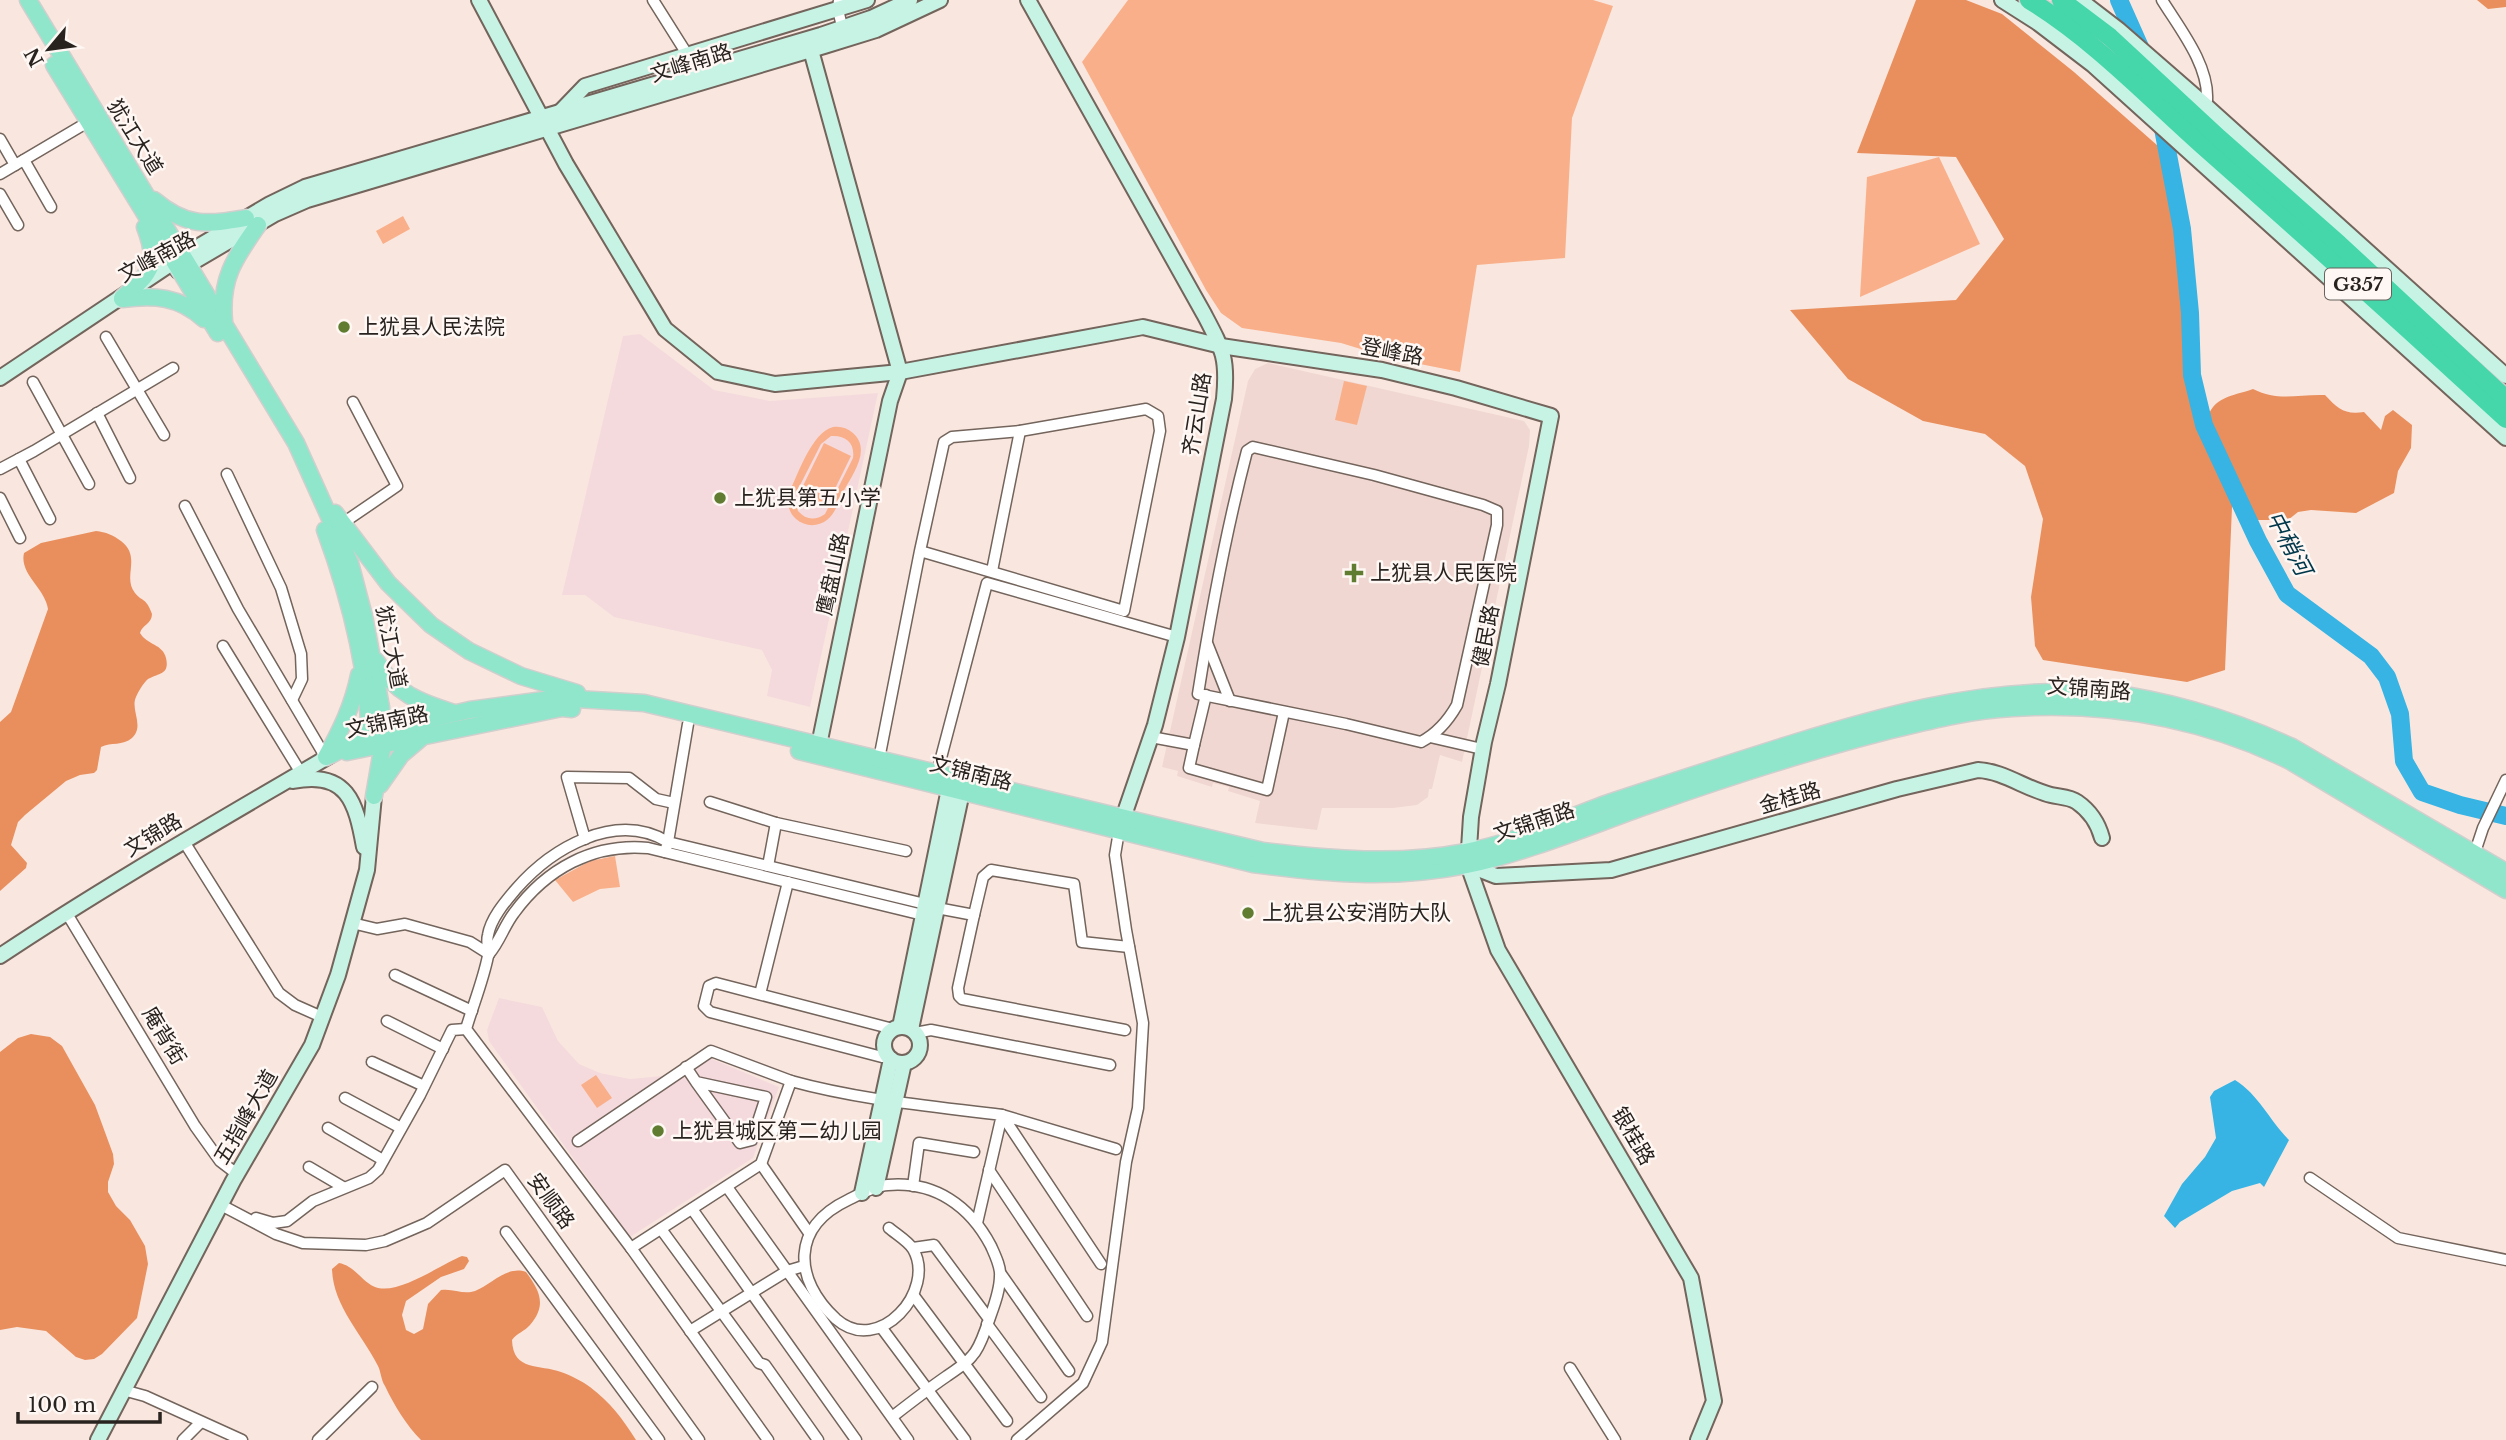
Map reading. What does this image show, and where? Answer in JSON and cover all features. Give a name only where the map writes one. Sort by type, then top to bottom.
[{"type":"highway","name":"G357","points":[[2029,0],[2055,16],[2100,54],[2327,255],[2506,419]]},
{"type":"highway","name":"G357","points":[[2061,0],[2115,34],[2211,152],[2339,244],[2506,399]]},
{"type":"main road","name":"犹江大道","points":[[16,0],[88,122],[139,194]]},
{"type":"main road","name":"犹江大道","points":[[28,0],[288,448],[314,500],[339,567],[366,659]]},
{"type":"main road","points":[[121,300],[149,296],[163,298],[191,308],[219,325],[232,263],[252,221],[190,222],[174,216],[139,194]]},
{"type":"main road","points":[[121,300],[148,274],[153,263],[139,194]]},
{"type":"main road","name":"犹江大道","points":[[219,325],[296,443],[350,563],[364,616],[370,711],[377,738],[374,796]]},
{"type":"main road","points":[[322,496],[388,583],[431,625],[469,651],[521,676],[603,701]]},
{"type":"main road","points":[[328,757],[355,697],[366,659],[405,694],[456,714]]},
{"type":"main road","name":"文锦南路","points":[[1467,859],[1607,804],[1905,710],[2005,693],[2102,692],[2206,714],[2257,731],[2292,747],[2506,872]]},
{"type":"main road","name":"文锦南路","points":[[328,757],[377,738],[456,714],[559,698],[644,703],[937,773],[1121,824]]},
{"type":"main road","name":"文锦南路","points":[[377,738],[425,735],[562,708],[642,712],[955,790],[1263,850],[1331,859],[1467,859],[1522,850],[1725,778],[1837,744],[1963,714],[2047,706],[2099,709],[2148,715],[2200,726],[2253,743],[2290,761],[2506,890]]},
{"type":"main road","points":[[374,796],[395,762],[407,748],[425,735]]},
{"type":"street","name":"登峰路","points":[[479,0],[566,164],[665,329],[718,372],[775,384],[900,372],[1143,327],[1221,346],[1382,370],[1457,388],[1551,416]]},
{"type":"street","points":[[653,0],[687,54],[694,78]]},
{"type":"street","points":[[558,113],[585,86],[839,5],[867,0]]},
{"type":"street","name":"文峰南路","points":[[844,34],[910,0]]},
{"type":"street","name":"文峰南路","points":[[2,372],[304,187],[546,123],[844,34],[876,30],[940,0]]},
{"type":"street","name":"齐云山路","points":[[1028,0],[1221,346],[1227,370],[1224,400],[1177,637],[1151,737],[1121,824]]},
{"type":"street","points":[[2002,0],[2038,23],[2093,65],[2127,97],[2211,152],[2506,438]]},
{"type":"street","points":[[2080,0],[2115,34],[2204,104],[2506,376]]},
{"type":"street","points":[[2162,0],[2192,50],[2208,85],[2207,100],[2204,104]]},
{"type":"street","points":[[839,5],[844,34]]},
{"type":"street","points":[[809,44],[900,372]]},
{"type":"street","name":"文峰南路","points":[[546,123],[558,113],[694,78]]},
{"type":"street","points":[[0,174],[88,122]]},
{"type":"street","points":[[0,139],[51,206]]},
{"type":"street","points":[[0,194],[18,225]]},
{"type":"street","points":[[106,337],[164,435]]},
{"type":"street","points":[[0,469],[173,368]]},
{"type":"street","name":"鹰盘山路","points":[[819,745],[890,401],[900,372]]},
{"type":"street","points":[[33,382],[89,484]]},
{"type":"street","points":[[343,523],[397,486],[353,402]]},
{"type":"street","points":[[878,759],[920,551],[942,447],[947,439],[1020,431],[1146,409],[1158,416],[1160,430],[1124,611],[920,551]]},
{"type":"street","points":[[97,413],[130,478]]},
{"type":"street","name":"健民路","points":[[1467,859],[1482,749],[1498,684],[1551,416]]},
{"type":"street","points":[[992,570],[1020,431]]},
{"type":"street","points":[[1249,448],[1374,475],[1491,507],[1497,511],[1497,525],[1457,705],[1443,726],[1421,742],[1198,694],[1207,641],[1241,474],[1249,448]]},
{"type":"street","points":[[19,459],[50,519]]},
{"type":"street","points":[[227,474],[281,588],[301,654],[302,679],[292,700]]},
{"type":"street","points":[[0,498],[20,538]]},
{"type":"street","points":[[185,506],[238,609],[328,757]]},
{"type":"street","points":[[937,773],[987,583],[1177,637]]},
{"type":"street","points":[[1207,641],[1230,701]]},
{"type":"street","points":[[223,646],[301,773]]},
{"type":"street","points":[[1206,695],[1189,768],[1267,790],[1284,712]]},
{"type":"street","points":[[666,847],[688,724]]},
{"type":"street","points":[[1151,737],[1194,745]]},
{"type":"street","points":[[1430,737],[1482,749]]},
{"type":"street","name":"文锦路","points":[[0,956],[66,912],[183,841],[328,757]]},
{"type":"street","name":"金桂路","points":[[1467,859],[1496,876],[1611,870],[1897,789],[1978,770],[1990,771],[2049,795],[2074,800],[2087,810],[2099,826],[2102,838]]},
{"type":"street","points":[[586,855],[567,777],[629,778],[656,799],[674,803]]},
{"type":"street","points":[[281,784],[309,778],[325,779],[341,787],[352,799],[359,816],[368,863]]},
{"type":"street","points":[[2475,852],[2504,782]]},
{"type":"street","points":[[869,1191],[894,1059],[884,1043],[905,1030],[955,790]]},
{"type":"street","name":"五指峰大道","points":[[98,1440],[237,1174],[312,1045],[338,975],[368,863],[374,796]]},
{"type":"street","points":[[710,802],[776,823],[906,851]]},
{"type":"street","points":[[768,866],[776,823]]},
{"type":"street","points":[[1017,1438],[1083,1383],[1102,1342],[1126,1161],[1138,1108],[1143,1023],[1115,855],[1121,824]]},
{"type":"street","points":[[466,1029],[489,954],[487,936],[498,913],[536,868],[582,840],[620,832],[652,832],[666,847],[788,882],[929,910],[974,915]]},
{"type":"street","points":[[620,832],[621,847]]},
{"type":"street","points":[[183,841],[279,993],[295,1005],[323,1017]]},
{"type":"street","points":[[489,954],[499,942],[509,920],[538,885],[569,863],[586,855],[621,847],[666,847],[768,866],[929,910]]},
{"type":"street","name":"银桂路","points":[[1467,859],[1498,950],[1691,1278],[1714,1401],[1698,1440]]},
{"type":"street","points":[[1125,1030],[962,999],[958,988],[983,877],[991,870],[1074,884],[1082,942],[1129,947]]},
{"type":"street","points":[[760,994],[788,882]]},
{"type":"street","name":"庵背街","points":[[66,912],[195,1126],[220,1161],[237,1174]]},
{"type":"street","points":[[498,913],[509,920]]},
{"type":"street","points":[[352,923],[377,929],[405,924],[470,942],[489,954]]},
{"type":"street","points":[[395,975],[472,1011]]},
{"type":"street","points":[[905,1030],[919,1044],[919,1050],[912,1059],[894,1059],[710,1012],[704,1006],[709,986],[716,983],[905,1030],[931,1030],[1110,1065]]},
{"type":"street","points":[[387,1021],[443,1049]]},
{"type":"street","points":[[235,1212],[273,1223],[287,1221],[313,1201],[369,1178],[401,1128],[452,1030],[466,1029]]},
{"type":"street","points":[[466,1029],[631,1248],[768,1440]]},
{"type":"street","points":[[578,1141],[711,1051],[819,1089],[888,1101],[1002,1115],[1116,1149]]},
{"type":"street","points":[[372,1062],[424,1086]]},
{"type":"street","points":[[686,1068],[696,1082],[740,1143],[752,1140],[765,1097],[696,1082]]},
{"type":"street","points":[[631,1248],[761,1164],[791,1081]]},
{"type":"street","points":[[345,1098],[401,1128]]},
{"type":"street","points":[[976,1223],[1002,1115]]},
{"type":"street","points":[[1002,1115],[1101,1264]]},
{"type":"street","points":[[328,1128],[383,1160]]},
{"type":"street","points":[[913,1186],[919,1143],[974,1152]]},
{"type":"street","points":[[761,1164],[809,1233]]},
{"type":"street","points":[[309,1167],[343,1187]]},
{"type":"street","name":"安顺路","points":[[221,1205],[276,1234],[303,1243],[366,1245],[385,1241],[427,1223],[505,1170],[699,1440]]},
{"type":"street","points":[[989,1170],[1087,1316]]},
{"type":"street","points":[[2310,1178],[2398,1238],[2506,1260]]},
{"type":"street","points":[[889,1227],[913,1248],[920,1273],[914,1296],[893,1318],[870,1332],[856,1332],[838,1320],[805,1274],[803,1256],[809,1233],[824,1215],[839,1204],[888,1185],[913,1186],[942,1195],[958,1204],[976,1223],[994,1252],[1000,1274],[1069,1371]]},
{"type":"street","points":[[727,1186],[908,1440]]},
{"type":"street","points":[[692,1209],[856,1440]]},
{"type":"street","points":[[661,1229],[759,1363],[765,1365],[818,1440]]},
{"type":"street","points":[[506,1232],[659,1440]]},
{"type":"street","points":[[913,1248],[934,1245],[1041,1397]]},
{"type":"street","points":[[690,1331],[788,1271],[804,1266]]},
{"type":"street","points":[[891,1417],[973,1356],[988,1321],[1000,1274]]},
{"type":"street","points":[[914,1296],[1007,1421]]},
{"type":"street","points":[[881,1327],[965,1440]]},
{"type":"street","points":[[1570,1368],[1615,1440]]},
{"type":"street","points":[[318,1440],[372,1387]]},
{"type":"street","points":[[122,1390],[145,1396],[242,1440]]},
{"type":"street","points":[[183,1440],[201,1422]]},
{"type":"shaded area","points":[[1128,0],[1593,0],[1613,6],[1572,118],[1565,258],[1477,265],[1460,372],[1390,358],[1341,343],[1242,328],[1221,313],[1206,290],[1082,62]]},
{"type":"shaded area","points":[[1916,0],[1966,0],[2002,14],[2074,72],[2158,146],[2182,229],[2190,313],[2192,375],[2204,425],[2233,484],[2225,670],[2187,682],[2043,660],[2035,646],[2031,597],[2043,519],[2025,466],[1985,434],[1923,421],[1848,379],[1790,310],[1956,300],[2004,239],[1956,157],[1857,153]]},
{"type":"shaded area","points":[[2477,0],[2506,0],[2506,7],[2488,9]]},
{"type":"shaded area","points":[[1939,157],[1980,244],[1860,297],[1867,177]]},
{"type":"shaded area","points":[[403,216],[410,229],[383,244],[376,231]]},
{"type":"shaded area","name":"上犹县第五小学","points":[[640,334],[714,390],[770,401],[878,393],[810,707],[767,696],[772,670],[762,650],[614,617],[585,595],[562,595],[623,336]]},
{"type":"shaded area","name":"上犹县人民医院","points":[[1268,363],[1524,421],[1530,430],[1529,446],[1462,762],[1440,755],[1432,789],[1429,789],[1428,797],[1417,805],[1393,808],[1322,808],[1317,830],[1255,823],[1260,801],[1228,791],[1229,787],[1213,783],[1212,787],[1177,776],[1178,771],[1162,767],[1248,381],[1255,369]]},
{"type":"shaded area","points":[[1344,381],[1367,386],[1357,425],[1335,420]]},
{"type":"shaded area","points":[[2253,389],[2280,396],[2325,395],[2342,410],[2364,412],[2381,430],[2385,416],[2393,410],[2412,425],[2411,448],[2398,471],[2394,493],[2356,513],[2311,510],[2298,512],[2288,520],[2254,520],[2206,421],[2218,402]]},
{"type":"shaded area","points":[[839,427],[851,431],[861,447],[861,455],[832,514],[820,524],[807,525],[792,514],[788,495],[806,456],[825,431]],"holes":[[[831,436],[851,444],[853,458],[825,514],[818,518],[807,518],[798,511],[794,497],[821,444]]]},
{"type":"shaded area","points":[[824,443],[851,456],[826,507],[799,494]]},
{"type":"shaded area","points":[[96,531],[112,535],[127,547],[131,560],[132,587],[137,596],[148,605],[152,614],[140,633],[162,650],[166,658],[166,668],[162,673],[146,680],[137,695],[137,728],[132,738],[101,747],[97,770],[94,773],[66,781],[18,822],[11,845],[27,863],[26,868],[0,891],[0,722],[11,712],[48,609],[46,601],[25,568],[24,553],[41,543]]},
{"type":"shaded area","points":[[615,856],[620,887],[600,889],[573,902],[555,880],[590,861]]},
{"type":"shaded area","name":"上犹县城区第二幼儿园","points":[[499,998],[542,1007],[558,1041],[579,1064],[600,1073],[630,1079],[663,1076],[700,1054],[779,1087],[753,1158],[630,1237],[489,1041],[487,1030]]},
{"type":"shaded area","points":[[31,1034],[50,1037],[62,1046],[95,1105],[113,1154],[114,1164],[108,1192],[116,1206],[130,1220],[145,1246],[148,1264],[137,1318],[94,1359],[76,1357],[46,1331],[17,1327],[0,1330],[0,1052],[18,1038]]},
{"type":"shaded area","points":[[596,1075],[612,1098],[597,1108],[581,1085]]},
{"type":"shaded area","points":[[462,1256],[469,1261],[464,1269],[441,1277],[406,1301],[402,1315],[406,1330],[414,1334],[423,1329],[428,1304],[441,1290],[471,1292],[506,1273],[526,1272],[535,1285],[540,1304],[539,1311],[530,1325],[512,1340],[517,1357],[529,1365],[561,1372],[587,1385],[610,1405],[636,1440],[421,1440],[396,1407],[378,1366],[343,1308],[337,1295],[332,1269],[339,1263],[345,1265],[370,1284],[384,1289],[419,1278]]},
{"type":"water","points":[[2235,1080],[2257,1100],[2289,1140],[2264,1187],[2260,1183],[2232,1191],[2180,1222],[2175,1228],[2164,1216],[2182,1184],[2205,1157],[2216,1138],[2210,1097],[2214,1091]]},
{"type":"waterway","points":[[2119,0],[2143,54]]},
{"type":"waterway","name":"中稍河","points":[[2161,118],[2182,229],[2190,313],[2192,375],[2204,425],[2258,541],[2287,594],[2371,656],[2387,677],[2400,714],[2404,761],[2422,792],[2506,816]]},
{"type":"place","name":"上犹县人民法院","points":[[344,327]]},
{"type":"place","name":"上犹县第五小学","points":[[720,498]]},
{"type":"place","name":"上犹县人民医院","points":[[1354,573]]},
{"type":"place","name":"上犹县公安消防大队","points":[[1248,913]]},
{"type":"place","name":"上犹县城区第二幼儿园","points":[[658,1131]]}]
